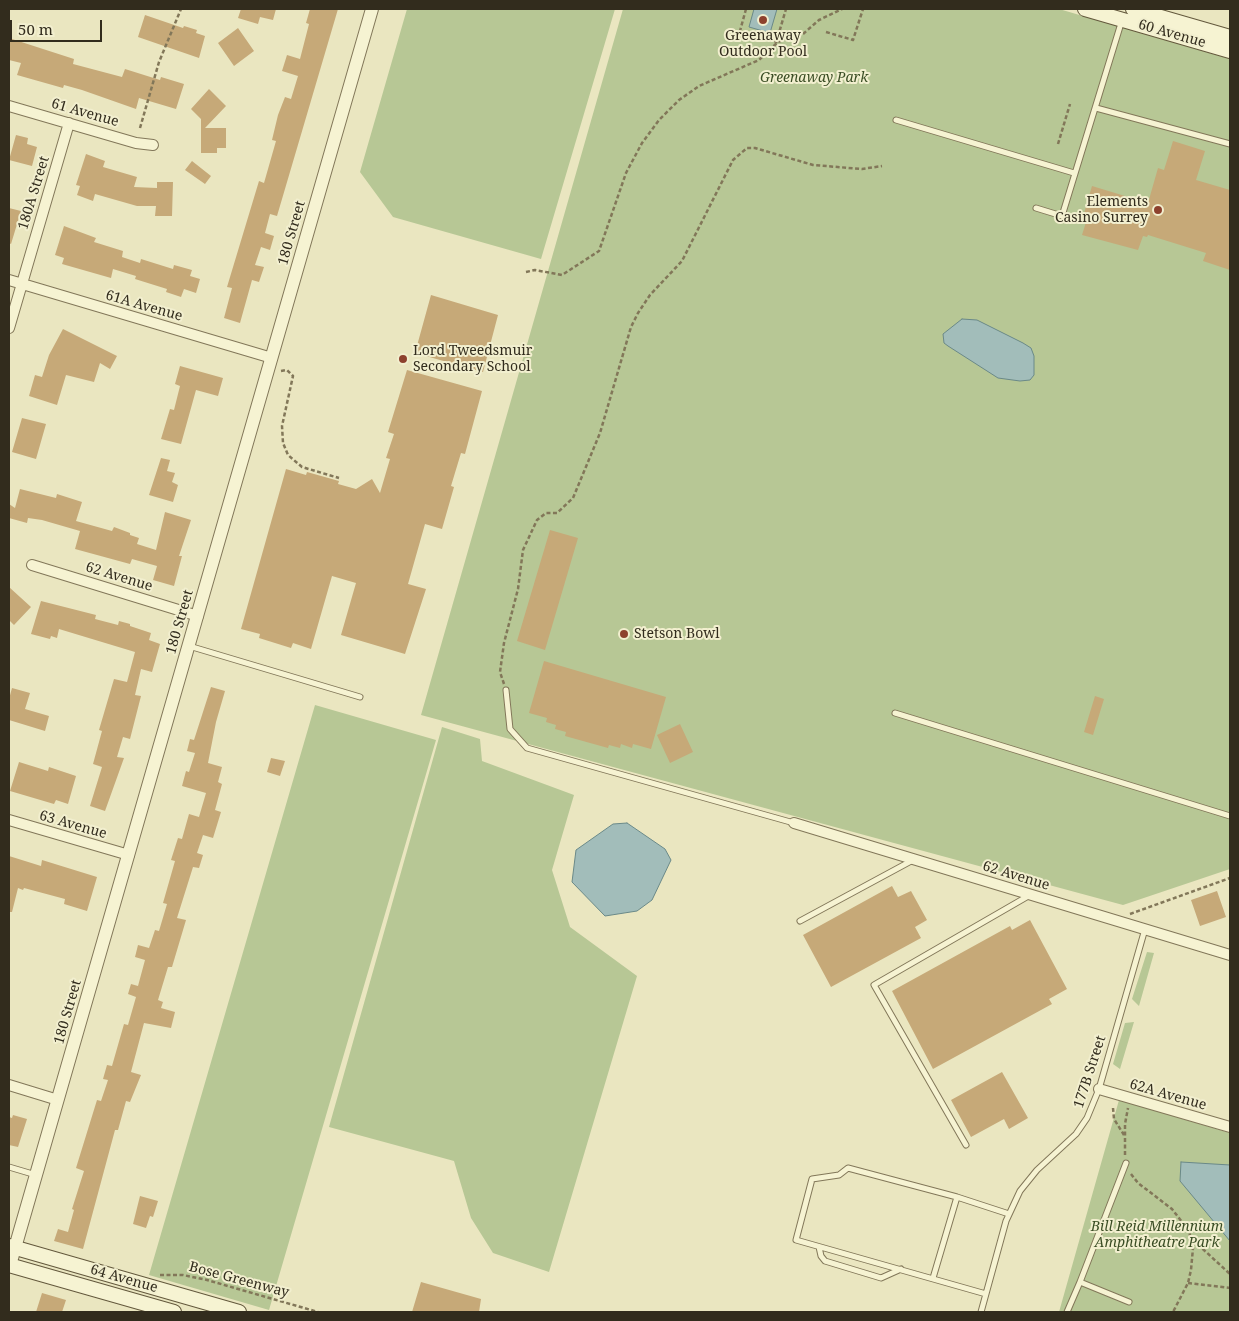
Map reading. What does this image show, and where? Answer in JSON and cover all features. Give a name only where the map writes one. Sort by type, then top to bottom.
[{"type":"main road","name":"60 Avenue","points":[[1085,9],[1230,51]]},
{"type":"main road","name":"60 Avenue","points":[[1133,9],[1230,37]]},
{"type":"main road","name":"64 Avenue","points":[[14,1246],[147,1280],[239,1312]]},
{"type":"main road","name":"64 Avenue","points":[[9,1266],[174,1312]]},
{"type":"street","name":"180 Street","points":[[9,1266],[37,1175],[372,9]]},
{"type":"street","name":"61 Avenue","points":[[9,106],[136,143],[154,145]]},
{"type":"street","name":"180A Street","points":[[9,328],[69,123]]},
{"type":"street","name":"61A Avenue","points":[[9,280],[272,358]]},
{"type":"street","name":"62 Avenue","points":[[32,565],[198,616]]},
{"type":"street","name":"63 Avenue","points":[[9,820],[129,855]]},
{"type":"street","name":"62 Avenue","points":[[794,823],[1230,955]]},
{"type":"street","points":[[9,1085],[58,1100]]},
{"type":"street","name":"62A Avenue","points":[[1098,1089],[1230,1127]]},
{"type":"lane","points":[[1036,208],[1062,216],[1122,19]]},
{"type":"lane","points":[[1096,108],[1230,144]]},
{"type":"lane","points":[[896,120],[1074,173]]},
{"type":"lane","points":[[189,646],[360,697]]},
{"type":"lane","points":[[506,690],[510,729],[527,748],[794,823]]},
{"type":"lane","points":[[895,714],[1230,816]]},
{"type":"lane","points":[[800,921],[914,859]]},
{"type":"lane","points":[[966,1145],[874,985],[1030,895]]},
{"type":"lane","name":"177B Street","points":[[981,1312],[1009,1214],[1028,1179],[1076,1134],[1087,1118],[1098,1089],[1145,930]]},
{"type":"lane","points":[[1067,1312],[1126,1163]]},
{"type":"lane","points":[[9,1167],[37,1175]]},
{"type":"lane","points":[[986,1294],[796,1240],[812,1179],[840,1175],[848,1168],[957,1197],[1009,1214]]},
{"type":"lane","points":[[933,1278],[957,1197]]},
{"type":"lane","points":[[819,1246],[821,1256],[825,1261],[881,1278],[901,1269]]},
{"type":"lane","points":[[1080,1282],[1129,1302]]},
{"type":"path","points":[[140,128],[159,62],[181,9]]},
{"type":"path","points":[[746,9],[740,31],[777,43]]},
{"type":"path","points":[[777,43],[786,9]]},
{"type":"path","points":[[526,272],[535,270],[562,275],[599,251],[626,172],[642,143],[659,120],[679,100],[699,86],[758,60],[777,43],[803,34],[819,20],[842,9]]},
{"type":"path","points":[[826,32],[853,40],[863,9]]},
{"type":"path","points":[[1058,144],[1070,104]]},
{"type":"path","points":[[506,690],[500,672],[504,643],[518,589],[523,550],[537,520],[546,513],[557,512],[573,498],[600,433],[631,327],[650,295],[682,261],[734,160],[747,148],[755,148],[813,165],[862,168],[882,166]]},
{"type":"path","points":[[280,372],[288,370],[293,376],[282,426],[283,443],[288,455],[296,464],[302,467],[339,478]]},
{"type":"path","points":[[1113,920],[1230,878]]},
{"type":"path","points":[[1129,1104],[1124,1136],[1126,1163],[1133,1179],[1172,1209],[1185,1224],[1191,1238],[1193,1256],[1188,1283],[1173,1312]]},
{"type":"path","points":[[1113,1108],[1112,1116],[1124,1136]]},
{"type":"path","points":[[1191,1238],[1230,1274]]},
{"type":"path","name":"Bose Greenway","points":[[147,1280],[195,1277],[318,1312]]},
{"type":"path","points":[[1188,1283],[1230,1288]]},
{"type":"green space","points":[[407,9],[615,9],[541,259],[393,217],[360,172]]},
{"type":"green space","name":"Greenaway Park","points":[[623,9],[1059,9],[1230,59],[1230,869],[1123,905],[421,715]]},
{"type":"green space","points":[[315,705],[436,740],[269,1310],[149,1275]]},
{"type":"green space","points":[[442,727],[480,739],[482,761],[574,795],[552,870],[570,927],[637,976],[549,1272],[493,1253],[471,1218],[454,1161],[329,1127]]},
{"type":"green space","points":[[1147,952],[1154,953],[1139,1006],[1132,999]]},
{"type":"green space","points":[[1134,1022],[1120,1069],[1113,1064],[1125,1023]]},
{"type":"green space","name":"Bill Reid Millennium Amphitheatre Park","points":[[1119,1100],[1230,1133],[1230,1312],[1059,1312]]},
{"type":"water","points":[[754,9],[777,9],[770,33],[749,27]]},
{"type":"water","points":[[962,319],[977,320],[1031,348],[1034,356],[1034,375],[1030,380],[1020,381],[998,378],[944,343],[943,334]]},
{"type":"water","points":[[627,823],[665,849],[671,860],[652,900],[637,911],[605,916],[572,882],[576,850],[613,824]]},
{"type":"water","points":[[1181,1162],[1230,1165],[1230,1241],[1180,1181]]},
{"type":"building","points":[[241,9],[276,9],[273,20],[260,17],[258,24],[238,18]]},
{"type":"building","points":[[310,9],[338,9],[277,216],[270,214],[265,233],[274,236],[270,250],[261,247],[255,265],[264,267],[259,282],[252,280],[240,323],[224,318],[232,288],[227,287],[259,181],[264,183],[276,141],[272,140],[278,115],[285,97],[291,99],[298,76],[282,71],[287,55],[300,59],[309,24],[306,23]]},
{"type":"building","points":[[145,15],[183,28],[184,26],[197,30],[196,33],[205,36],[199,58],[138,37]]},
{"type":"building","points":[[238,28],[254,51],[234,66],[218,43]]},
{"type":"building","points":[[9,38],[74,59],[73,64],[122,77],[125,69],[160,80],[161,77],[184,84],[176,109],[139,98],[136,109],[82,90],[64,85],[63,88],[17,75],[21,63],[9,60]]},
{"type":"building","points":[[209,89],[226,106],[205,128],[226,128],[226,148],[217,148],[217,153],[201,153],[201,119],[191,109]]},
{"type":"building","points":[[16,135],[28,138],[27,144],[37,147],[32,166],[9,160]]},
{"type":"building","name":"Elements Casino Surrey","points":[[1173,141],[1205,151],[1196,180],[1230,190],[1230,270],[1203,261],[1206,253],[1148,235],[1147,237],[1143,236],[1138,250],[1082,235],[1087,219],[1083,217],[1092,186],[1148,203],[1158,168],[1164,170]]},
{"type":"building","points":[[86,154],[105,161],[103,167],[137,177],[134,187],[157,188],[157,182],[173,182],[172,216],[155,216],[156,206],[137,206],[95,194],[93,201],[77,195],[80,186],[76,185]]},
{"type":"building","points":[[192,161],[211,176],[205,184],[185,170]]},
{"type":"building","points":[[9,208],[21,211],[11,244],[9,243]]},
{"type":"building","points":[[64,226],[96,238],[94,242],[123,251],[122,257],[140,263],[141,259],[173,269],[174,265],[192,270],[190,276],[200,279],[196,293],[184,289],[181,297],[166,292],[167,289],[135,279],[136,276],[113,269],[111,278],[62,264],[64,258],[55,255]]},
{"type":"building","points":[[431,295],[498,315],[483,372],[415,353]]},
{"type":"building","points":[[63,329],[117,356],[110,369],[100,363],[94,382],[66,375],[57,405],[29,396],[35,375],[42,377],[49,355]]},
{"type":"building","points":[[180,366],[223,378],[218,396],[196,390],[181,444],[161,439],[170,409],[174,410],[180,386],[175,384]]},
{"type":"building","points":[[407,370],[482,391],[465,454],[461,453],[451,486],[454,487],[442,529],[425,524],[408,584],[426,589],[405,654],[341,635],[356,583],[332,576],[311,649],[293,643],[291,648],[259,638],[260,634],[241,629],[286,469],[306,475],[307,472],[339,481],[338,484],[356,489],[372,479],[380,493],[390,459],[386,458],[394,434],[388,432]]},
{"type":"building","points":[[22,418],[46,424],[36,459],[12,452]]},
{"type":"building","points":[[161,458],[170,460],[167,471],[175,473],[172,482],[178,485],[173,502],[149,495]]},
{"type":"building","points":[[20,489],[56,498],[57,494],[82,502],[76,521],[112,531],[114,527],[139,538],[137,544],[156,550],[165,512],[191,520],[179,556],[182,556],[174,586],[153,580],[157,566],[132,559],[130,564],[75,549],[80,531],[42,520],[28,518],[27,523],[9,518],[9,504],[15,508]]},
{"type":"building","points":[[550,530],[578,538],[545,650],[517,641]]},
{"type":"building","points":[[9,587],[31,607],[14,625],[9,620]]},
{"type":"building","points":[[41,601],[96,615],[95,619],[118,625],[119,621],[130,624],[130,626],[151,633],[149,640],[160,644],[152,672],[141,669],[135,695],[141,696],[130,739],[123,737],[117,757],[124,758],[105,811],[90,806],[102,767],[93,764],[102,731],[99,730],[114,679],[127,682],[135,652],[59,629],[57,638],[51,636],[50,639],[31,634]]},
{"type":"building","points":[[544,661],[666,697],[651,749],[633,744],[632,748],[621,744],[620,748],[609,745],[608,748],[565,736],[566,732],[555,729],[556,725],[546,722],[547,718],[529,713]]},
{"type":"building","points":[[211,687],[225,691],[216,722],[208,763],[222,767],[218,782],[222,784],[215,810],[221,812],[213,838],[203,835],[197,853],[203,855],[199,868],[193,867],[177,918],[186,920],[172,967],[168,967],[158,1000],[163,1002],[161,1008],[175,1012],[171,1028],[144,1023],[131,1072],[141,1075],[130,1102],[126,1101],[118,1130],[115,1130],[83,1249],[54,1241],[58,1229],[68,1232],[74,1210],[72,1209],[84,1171],[76,1168],[97,1100],[101,1101],[108,1080],[103,1079],[107,1065],[112,1066],[124,1024],[128,1025],[136,997],[128,994],[131,984],[138,986],[145,960],[135,957],[138,945],[149,948],[155,930],[159,931],[167,904],[163,903],[175,861],[171,860],[178,838],[182,839],[189,814],[199,817],[206,793],[182,786],[186,771],[189,772],[195,753],[187,751],[190,739],[194,740]]},
{"type":"building","points":[[12,688],[30,693],[25,709],[49,716],[45,731],[9,720],[9,699]]},
{"type":"building","points":[[1095,696],[1104,699],[1093,735],[1084,732]]},
{"type":"building","points":[[680,724],[693,752],[670,763],[657,735]]},
{"type":"building","points":[[271,758],[285,761],[280,776],[267,772]]},
{"type":"building","points":[[19,762],[48,771],[49,767],[76,776],[68,804],[56,800],[54,804],[10,791]]},
{"type":"building","points":[[9,856],[41,866],[42,860],[97,877],[87,911],[64,904],[65,899],[18,888],[12,912],[9,912]]},
{"type":"building","points":[[892,886],[898,897],[911,891],[927,920],[915,927],[921,938],[831,987],[803,935]]},
{"type":"building","points":[[1217,891],[1226,917],[1200,926],[1191,900]]},
{"type":"building","points":[[1030,920],[1067,989],[1049,999],[1052,1004],[933,1069],[892,991],[1010,926],[1012,930]]},
{"type":"building","points":[[1002,1072],[1028,1118],[1009,1129],[1004,1119],[971,1137],[951,1100]]},
{"type":"building","points":[[13,1115],[27,1119],[18,1147],[9,1145],[9,1117],[12,1118]]},
{"type":"building","points":[[140,1196],[158,1201],[153,1217],[150,1216],[146,1228],[133,1224]]},
{"type":"building","points":[[421,1282],[481,1299],[479,1312],[412,1312]]},
{"type":"building","points":[[42,1293],[66,1300],[62,1312],[36,1312]]},
{"type":"place","name":"Greenaway Outdoor Pool","points":[[763,20]]},
{"type":"place","name":"Elements Casino Surrey","points":[[1158,210]]},
{"type":"place","name":"Lord Tweedsmuir Secondary School","points":[[403,359]]},
{"type":"place","name":"Stetson Bowl","points":[[624,634]]}]
